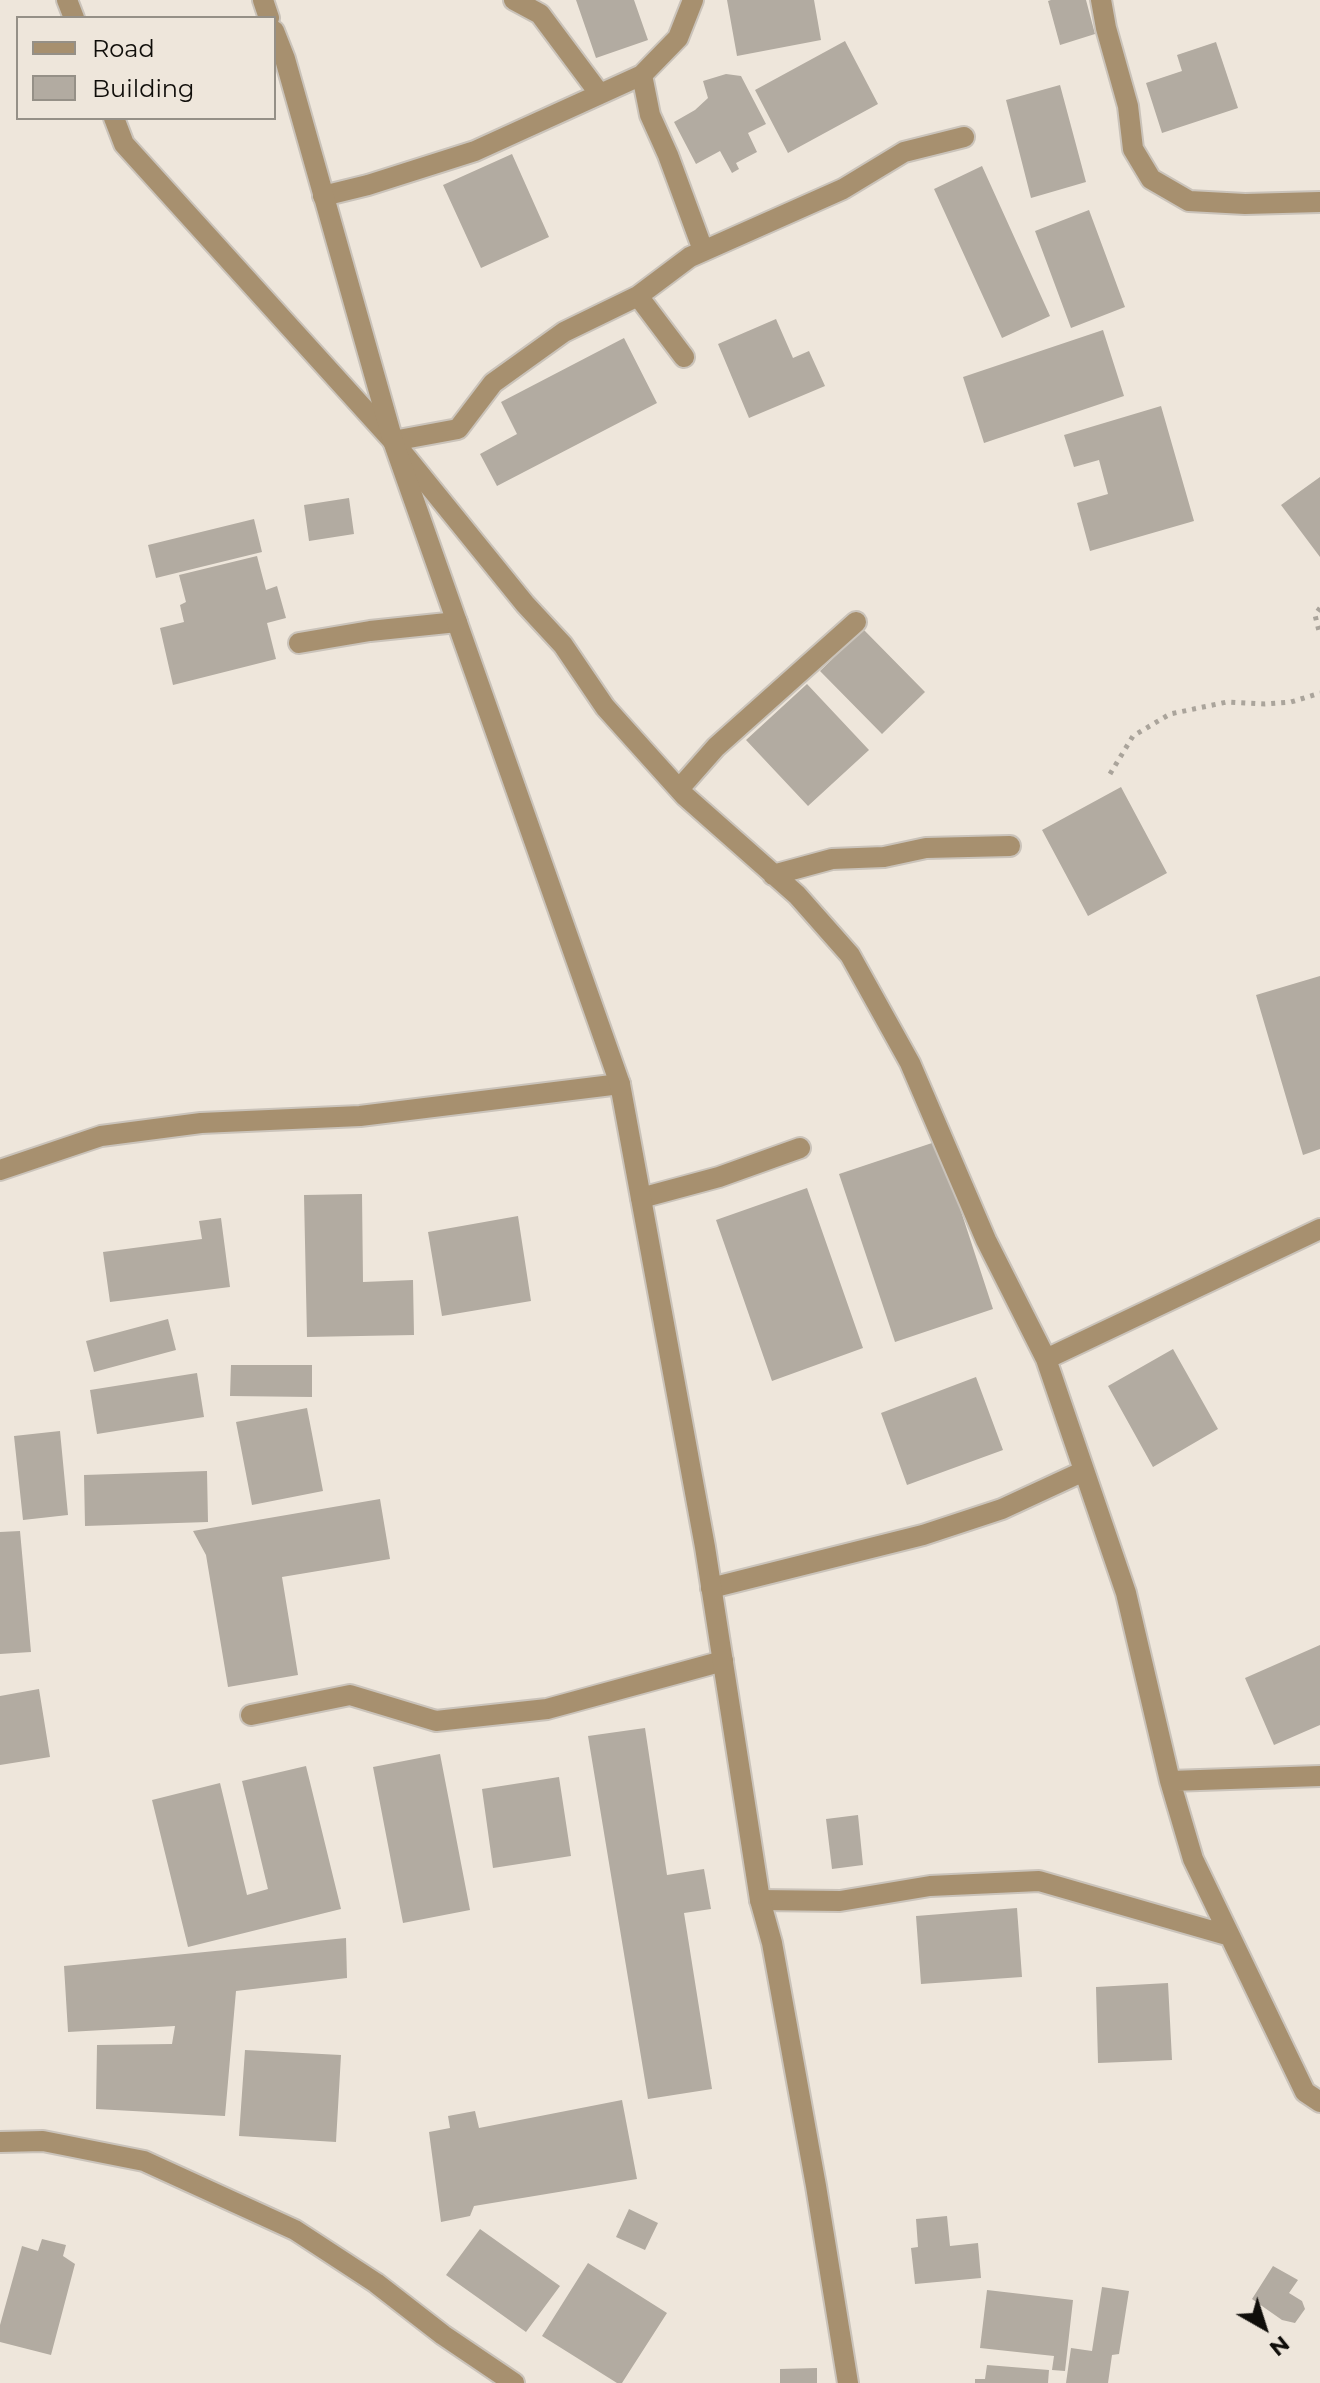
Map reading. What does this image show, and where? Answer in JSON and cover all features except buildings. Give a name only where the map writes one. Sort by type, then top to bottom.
[{"type":"street","points":[[514,0],[540,14],[599,93]]},
{"type":"street","points":[[323,196],[475,151],[642,75],[678,38],[693,0]]},
{"type":"street","points":[[1101,0],[1128,106],[1133,149],[1151,179],[1189,201],[1245,204],[1320,202]]},
{"type":"street","points":[[276,36],[393,441],[620,1084],[711,1588],[760,1900],[778,1974],[848,2383]]},
{"type":"street","points":[[642,75],[650,115],[703,250]]},
{"type":"street","points":[[115,120],[124,144],[393,441],[525,604],[563,645],[605,707],[679,789],[797,895],[850,955],[910,1063],[986,1240],[1046,1359],[1126,1593],[1170,1781],[1193,1859],[1305,2092],[1320,2102]]},
{"type":"street","points":[[393,441],[458,429],[493,383],[564,332],[638,296],[703,250],[843,189],[904,152],[964,137]]},
{"type":"street","points":[[638,296],[684,357]]},
{"type":"street","points":[[299,643],[370,631],[457,622]]},
{"type":"street","points":[[679,789],[716,747],[856,622]]},
{"type":"street","points":[[773,875],[832,859],[884,857],[926,848],[1010,846]]},
{"type":"street","points":[[0,1170],[115,1134],[201,1123],[360,1116],[620,1084]]},
{"type":"street","points":[[641,1198],[719,1177],[800,1148]]},
{"type":"street","points":[[1046,1359],[1320,1229]]},
{"type":"street","points":[[711,1588],[923,1535],[1002,1509],[1084,1471]]},
{"type":"street","points":[[251,1715],[350,1695],[436,1721],[547,1709],[723,1661]]},
{"type":"street","points":[[1170,1781],[1320,1776]]},
{"type":"street","points":[[760,1900],[840,1901],[930,1886],[1039,1881],[1230,1936]]},
{"type":"street","points":[[0,2142],[43,2141],[144,2161],[295,2230],[376,2283],[443,2335],[514,2383]]},
{"type":"path","points":[[1320,608],[1315,615],[1320,635]]},
{"type":"path","points":[[1110,774],[1133,736],[1170,714],[1227,702],[1291,702],[1320,693]]}]
